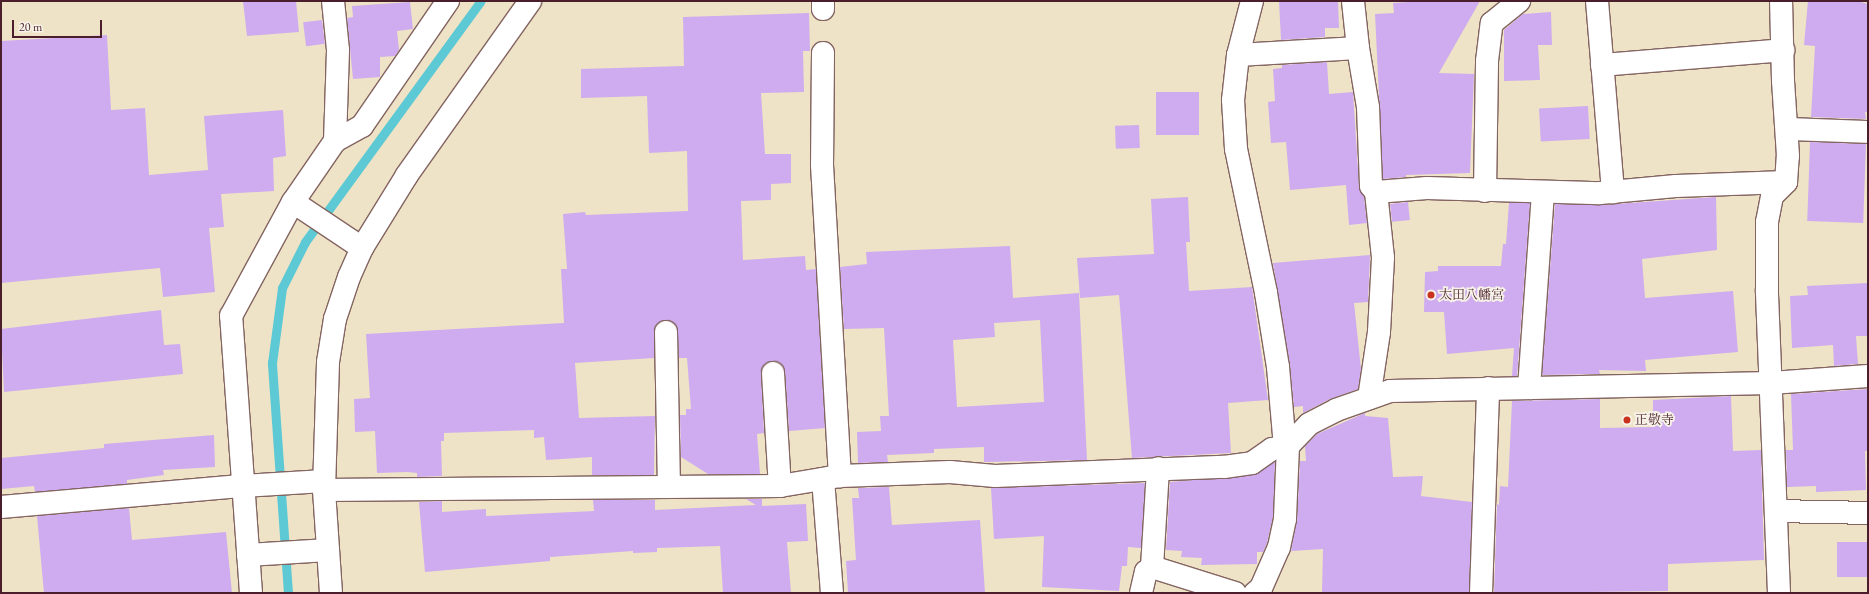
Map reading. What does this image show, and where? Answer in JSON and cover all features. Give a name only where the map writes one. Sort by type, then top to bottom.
[{"type":"street","points":[[333,1],[338,50],[335,142]]},
{"type":"street","points":[[251,593],[231,316],[293,202],[335,142],[362,126],[448,1]]},
{"type":"street","points":[[331,593],[324,485],[328,362],[336,319],[362,248],[407,175],[530,1]]},
{"type":"street","points":[[1252,1],[1238,55],[1233,100],[1236,149],[1266,293],[1278,367],[1284,435],[1288,446],[1286,511],[1279,547],[1261,588],[1255,593]]},
{"type":"street","points":[[1353,1],[1358,48],[1368,107],[1372,186],[1376,192],[1382,258],[1379,332],[1369,398]]},
{"type":"street","points":[[1485,191],[1487,61],[1492,23],[1519,1]]},
{"type":"street","points":[[1597,1],[1613,192]]},
{"type":"street","points":[[1779,593],[1771,383],[1767,222],[1772,196],[1786,182],[1788,156],[1782,50],[1781,1]]},
{"type":"street","points":[[1238,55],[1358,48]]},
{"type":"street","points":[[1602,65],[1782,50]]},
{"type":"street","points":[[823,53],[822,165],[832,478],[832,593]]},
{"type":"street","points":[[1787,129],[1868,132]]},
{"type":"street","points":[[1376,192],[1427,188],[1485,191],[1613,192],[1786,182]]},
{"type":"street","points":[[1529,388],[1542,192]]},
{"type":"street","points":[[293,202],[362,248]]},
{"type":"street","points":[[666,332],[669,487]]},
{"type":"street","points":[[773,373],[780,486]]},
{"type":"street","points":[[1,507],[292,483],[324,485],[669,487],[780,486],[832,478],[950,472],[995,476],[1158,468],[1224,467],[1252,463],[1272,449],[1288,446],[1309,424],[1336,410],[1390,390],[1771,383],[1868,376]]},
{"type":"street","points":[[1481,593],[1488,388]]},
{"type":"street","points":[[1141,593],[1146,572],[1152,567],[1158,468]]},
{"type":"street","points":[[1776,511],[1868,513]]},
{"type":"street","points":[[248,555],[328,550]]},
{"type":"street","points":[[1152,567],[1235,593]]},
{"type":"building","points":[[243,1],[296,1],[299,32],[247,36]]},
{"type":"building","points":[[1279,1],[1338,1],[1339,28],[1325,28],[1325,37],[1281,40]]},
{"type":"building","points":[[1424,1],[1480,1],[1439,73],[1474,74],[1470,173],[1406,175],[1406,177],[1383,179],[1375,14],[1394,13],[1393,3]]},
{"type":"building","points":[[1808,1],[1857,1],[1868,4],[1868,112],[1865,112],[1866,119],[1811,117],[1815,46],[1804,45]]},
{"type":"building","points":[[410,2],[413,29],[397,31],[399,50],[395,56],[380,57],[380,77],[353,79],[347,18],[353,17],[352,6]]},
{"type":"building","points":[[1551,12],[1552,45],[1538,45],[1540,80],[1504,81],[1504,30],[1523,14]]},
{"type":"building","points":[[809,13],[810,51],[803,51],[804,92],[761,93],[765,154],[791,154],[791,183],[771,184],[771,200],[741,201],[743,260],[805,256],[806,270],[816,269],[825,428],[789,431],[785,372],[779,362],[772,361],[766,363],[761,373],[764,433],[757,434],[760,474],[708,474],[681,457],[680,415],[686,415],[686,409],[691,409],[687,358],[679,358],[677,326],[665,320],[655,326],[654,358],[575,363],[579,418],[655,416],[654,475],[592,475],[592,457],[546,460],[544,437],[534,438],[534,430],[444,433],[444,441],[441,441],[442,476],[417,477],[417,473],[407,472],[377,473],[375,431],[355,432],[354,399],[370,398],[366,334],[564,323],[561,269],[567,269],[563,214],[585,212],[586,215],[688,211],[687,151],[649,153],[647,96],[581,98],[581,69],[684,66],[683,17]]},
{"type":"building","points":[[322,20],[325,44],[306,46],[303,22]]},
{"type":"building","points":[[107,35],[111,110],[145,108],[149,175],[208,170],[204,116],[283,110],[286,156],[273,158],[274,191],[221,194],[224,227],[209,228],[215,292],[163,297],[160,268],[1,283],[1,41]]},
{"type":"building","points":[[1327,62],[1329,94],[1353,92],[1359,186],[1364,197],[1367,223],[1349,225],[1346,185],[1290,190],[1286,142],[1271,143],[1268,102],[1275,101],[1273,69],[1282,68],[1282,65]]},
{"type":"building","points":[[1156,92],[1199,92],[1199,135],[1156,135]]},
{"type":"building","points":[[1588,106],[1590,139],[1541,142],[1539,109]]},
{"type":"building","points":[[1139,125],[1140,148],[1116,149],[1115,126]]},
{"type":"building","points":[[1810,142],[1866,144],[1863,223],[1807,221]]},
{"type":"building","points":[[1188,197],[1190,242],[1186,242],[1189,291],[1252,287],[1268,400],[1228,403],[1231,453],[1132,458],[1119,295],[1080,298],[1077,258],[1154,254],[1151,199]]},
{"type":"building","points":[[1716,197],[1717,250],[1642,259],[1645,298],[1733,291],[1738,352],[1645,360],[1646,371],[1599,370],[1600,374],[1542,375],[1555,204],[1601,205]]},
{"type":"building","points":[[1408,202],[1410,220],[1392,222],[1390,204]]},
{"type":"building","points":[[1509,203],[1530,203],[1517,376],[1512,376],[1514,348],[1447,354],[1444,312],[1424,312],[1425,272],[1438,271],[1438,266],[1501,266],[1503,244],[1506,244]]},
{"type":"building","points":[[1010,246],[1013,298],[1079,293],[1087,460],[984,462],[984,447],[934,449],[934,453],[887,455],[888,462],[858,463],[857,432],[881,431],[880,416],[889,416],[884,328],[844,329],[840,267],[867,264],[866,252]],"holes":[[[1040,320],[1044,402],[957,407],[953,340],[995,337],[994,323]]]},
{"type":"building","points":[[1370,255],[1368,302],[1354,303],[1361,369],[1358,389],[1330,399],[1303,413],[1303,406],[1294,407],[1290,365],[1273,263]]},
{"type":"building","points":[[1868,283],[1868,336],[1856,336],[1858,364],[1834,366],[1833,345],[1792,348],[1790,296],[1808,295],[1807,286]]},
{"type":"building","points":[[161,310],[164,345],[180,344],[183,374],[4,392],[1,329]]},
{"type":"building","points":[[1868,389],[1868,451],[1865,451],[1866,490],[1816,492],[1816,486],[1787,487],[1786,450],[1793,450],[1791,394]]},
{"type":"building","points":[[1731,396],[1733,451],[1761,450],[1764,560],[1668,564],[1668,591],[1494,593],[1497,504],[1499,505],[1500,486],[1508,487],[1512,401],[1600,399],[1600,428],[1653,427],[1653,400]]},
{"type":"building","points":[[1365,413],[1365,416],[1388,418],[1393,477],[1423,476],[1421,496],[1472,502],[1469,593],[1322,593],[1323,549],[1291,551],[1297,520],[1300,461],[1306,461],[1305,446],[1317,434]]},
{"type":"building","points":[[214,435],[215,467],[163,470],[164,475],[127,480],[127,484],[35,492],[34,486],[1,489],[1,458],[104,448],[104,444]]},
{"type":"building","points":[[1275,462],[1273,517],[1267,543],[1263,552],[1257,552],[1257,564],[1201,565],[1202,558],[1181,557],[1182,551],[1166,550],[1170,482],[1254,475]]},
{"type":"building","points":[[1145,483],[1141,548],[1128,547],[1127,566],[1122,566],[1119,591],[1042,587],[1044,536],[994,539],[991,488]]},
{"type":"building","points":[[889,487],[892,525],[980,520],[985,593],[848,593],[846,561],[856,560],[852,498],[859,498],[858,488]]},
{"type":"building","points":[[746,499],[762,499],[762,506],[806,504],[808,541],[787,542],[791,593],[723,593],[720,546],[657,548],[657,552],[633,553],[633,551],[550,557],[550,561],[425,572],[419,502],[442,501],[442,512],[486,509],[486,516],[594,511],[593,500],[655,500],[655,510],[756,505]]},
{"type":"building","points":[[129,508],[132,540],[226,532],[232,593],[44,593],[37,516]]},
{"type":"building","points":[[1837,542],[1868,542],[1868,577],[1837,577]]},
{"type":"waterway","points":[[288,593],[272,363],[282,288],[305,242],[481,1]]},
{"type":"place","name":"太田八幡宮","points":[[1431,295]]},
{"type":"place","name":"正敬寺","points":[[1627,420]]}]
